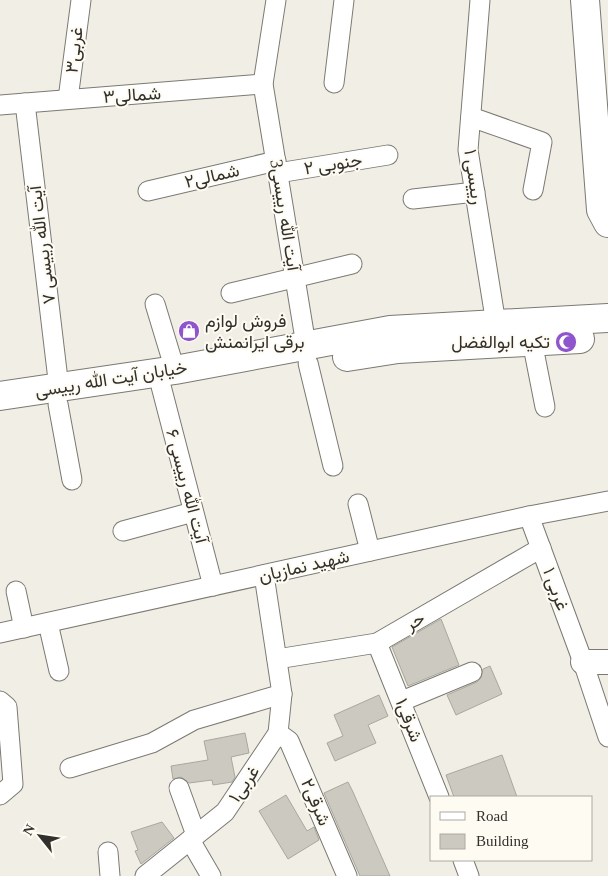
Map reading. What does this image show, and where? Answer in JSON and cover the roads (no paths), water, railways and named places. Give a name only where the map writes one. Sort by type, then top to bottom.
[{"type":"main road","points":[[585,0],[601,210],[608,223]]},
{"type":"main road","name":"خیابان آیت الله رییسی","points":[[307,354],[390,330],[608,318]]},
{"type":"main road","name":"خیابان آیت الله رییسی","points":[[0,415],[59,396],[307,354],[608,337]]},
{"type":"main road","name":"خیابان آیت الله رییسی","points":[[0,396],[59,396]]},
{"type":"street","name":"غربی۳","points":[[68,100],[80,0]]},
{"type":"street","name":"آیت الله رییسی3","points":[[276,0],[263,84],[307,354],[333,466]]},
{"type":"street","points":[[334,83],[344,0]]},
{"type":"street","name":"رییسی ۱","points":[[480,0],[468,150],[496,324]]},
{"type":"street","name":"شمالی۳","points":[[0,105],[263,84]]},
{"type":"street","name":"آیت الله رییسی ۷","points":[[25,103],[59,396],[72,480]]},
{"type":"street","points":[[471,117],[542,142],[533,190]]},
{"type":"street","name":"جنوبی ۲","points":[[277,167],[388,155]]},
{"type":"street","name":"شمالی۲","points":[[148,191],[277,167]]},
{"type":"street","points":[[413,200],[476,192]]},
{"type":"street","points":[[231,293],[352,264]]},
{"type":"street","name":"آیت الله رییسی ۶","points":[[155,304],[193,512],[213,586]]},
{"type":"street","points":[[532,341],[545,407]]},
{"type":"street","name":"شهید نمازیان","points":[[0,633],[529,516],[608,501]]},
{"type":"street","points":[[358,504],[370,551]]},
{"type":"street","points":[[123,531],[193,512]]},
{"type":"street","name":"غربی ۱","points":[[529,516],[583,662],[608,737]]},
{"type":"street","name":"حر","points":[[277,659],[377,643],[541,548]]},
{"type":"street","name":"غربی۱","points":[[145,876],[225,812],[278,734],[282,694],[264,574]]},
{"type":"street","points":[[16,591],[24,628]]},
{"type":"street","points":[[48,622],[58,671]]},
{"type":"street","name":"شرقی۱","points":[[377,643],[402,701],[439,796]]},
{"type":"street","points":[[583,662],[608,662]]},
{"type":"street","points":[[402,701],[472,672]]},
{"type":"street","points":[[70,768],[152,743],[194,720],[282,694]]},
{"type":"street","points":[[0,700],[7,707],[13,784],[0,795]]},
{"type":"street","name":"شرقی۲","points":[[278,734],[289,741],[346,876]]},
{"type":"street","points":[[179,788],[193,837],[211,876]]},
{"type":"street","points":[[108,852],[110,876]]},
{"type":"street","points":[[463,861],[469,876]]},
{"type":"place","name":"فروش لوازم برقی ایرانمنش","points":[[189,331]]},
{"type":"place","name":"تکیه ابوالفضل","points":[[566,342]]}]
